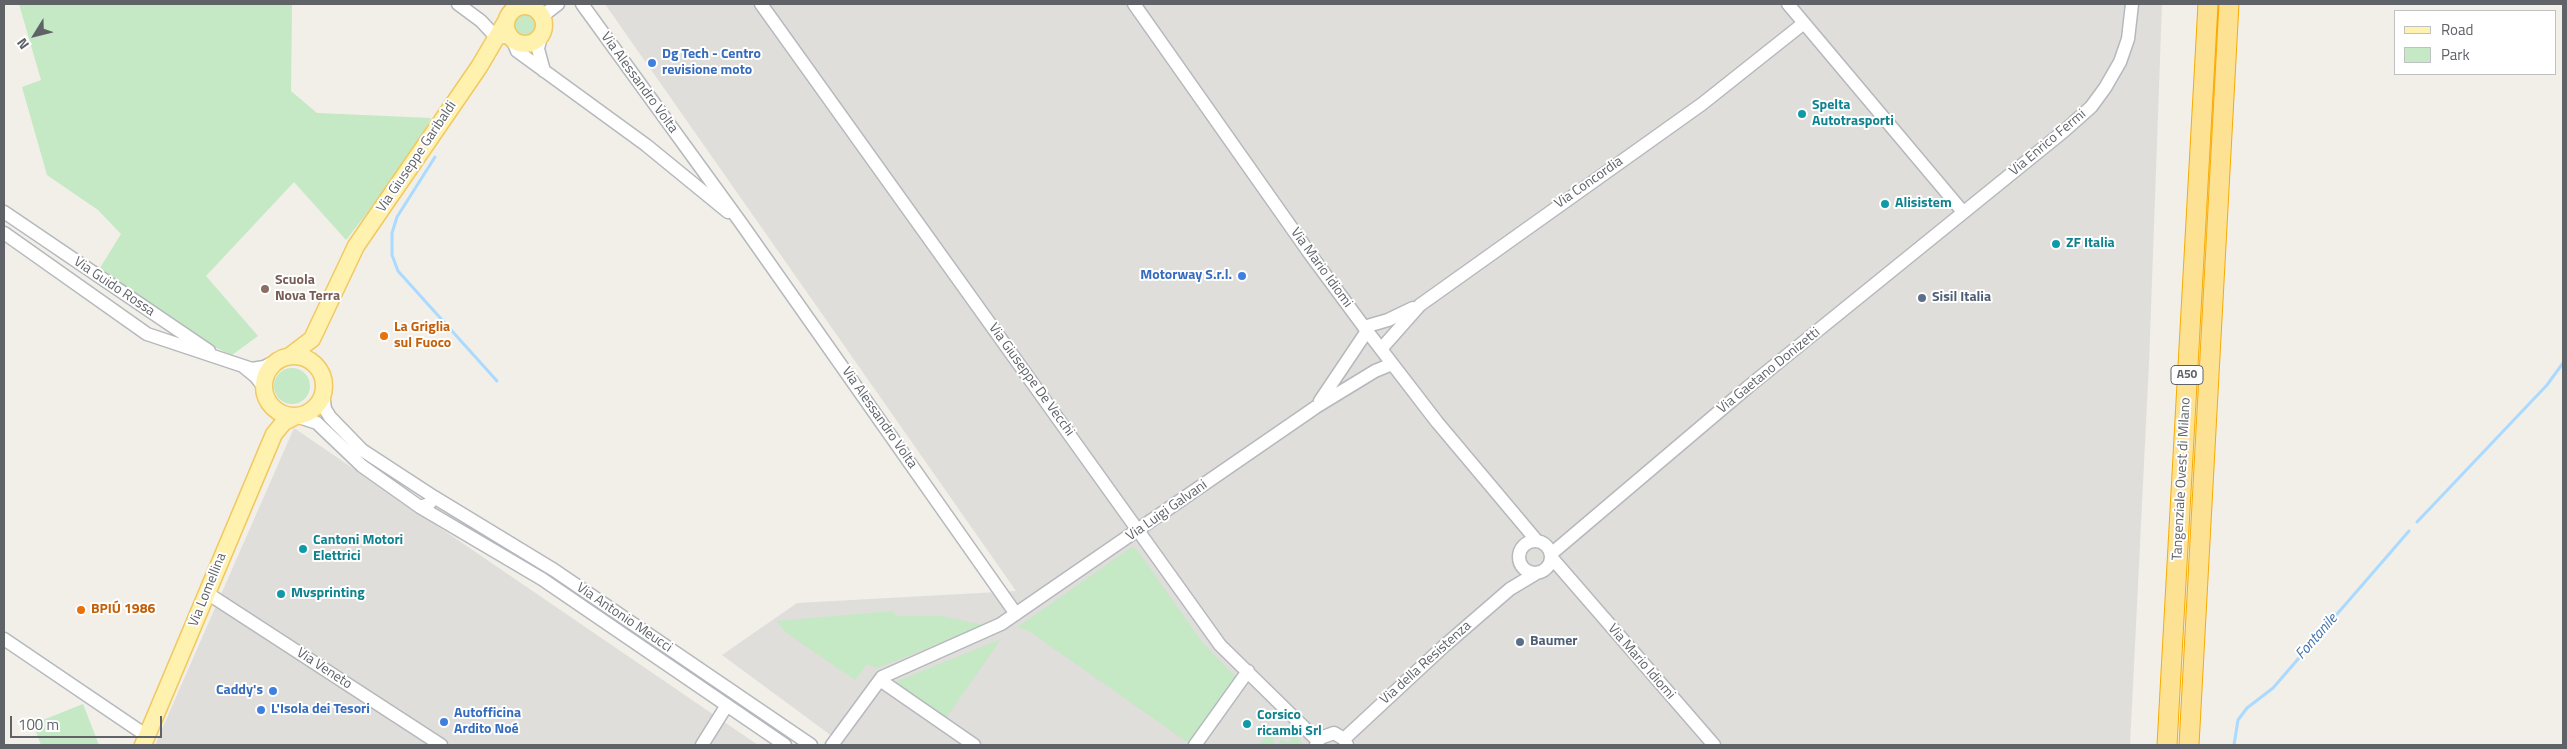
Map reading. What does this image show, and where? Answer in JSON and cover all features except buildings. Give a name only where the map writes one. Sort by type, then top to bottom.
[{"type":"highway","name":"Tangenziale Ovest di Milano","points":[[2167,745],[2208,4]]},
{"type":"highway","name":"Tangenziale Ovest di Milano","points":[[2189,745],[2229,4]]},
{"type":"main road","points":[[522,5],[538,10],[544,18],[537,40],[526,44],[507,33],[513,8],[522,5]]},
{"type":"main road","name":"Via Giuseppe Garibaldi","points":[[312,339],[356,246],[479,67],[507,33]]},
{"type":"main road","points":[[291,355],[307,359],[317,367],[322,375],[323,393],[315,407],[306,413],[296,416],[280,412],[270,403],[264,387],[265,376],[274,362],[291,355],[312,339],[317,367]]},
{"type":"main road","name":"Via Lomellina","points":[[270,403],[274,434]]},
{"type":"main road","name":"Via Lomellina","points":[[145,741],[274,434],[284,422],[296,416]]},
{"type":"street","name":"Via Alessandro Volta","points":[[458,4],[481,21],[507,33],[517,51],[646,145],[741,223]]},
{"type":"street","points":[[544,71],[538,48],[544,18],[558,4]]},
{"type":"street","name":"Via Alessandro Volta","points":[[576,4],[591,16]]},
{"type":"street","name":"Via Alessandro Volta","points":[[582,4],[741,223],[1016,614]]},
{"type":"street","name":"Via Giuseppe De Vecchi","points":[[761,4],[1220,646],[1248,671],[1317,743]]},
{"type":"street","name":"Via Mario Idiomi","points":[[1134,4],[1310,254],[1381,350],[1437,422],[1522,524],[1540,542]]},
{"type":"street","points":[[1788,4],[1963,212]]},
{"type":"street","name":"Via Enrico Fermi","points":[[1963,212],[2064,132],[2091,106],[2105,88],[2120,62],[2128,39],[2132,4]]},
{"type":"street","points":[[481,21],[495,24],[507,33]]},
{"type":"street","name":"Via Concordia","points":[[1381,350],[1420,305],[1702,104],[1804,23]]},
{"type":"street","name":"Via Guido Rossa","points":[[4,212],[224,361]]},
{"type":"street","name":"Via Gaetano Donizetti","points":[[1551,556],[1576,532],[1963,212]]},
{"type":"street","name":"Via Guido Rossa","points":[[4,233],[147,334],[244,367],[259,369],[274,362]]},
{"type":"street","points":[[1366,329],[1420,305]]},
{"type":"street","name":"Via Luigi Galvani","points":[[1316,407],[1366,329]]},
{"type":"street","name":"Via Luigi Galvani","points":[[880,680],[882,677],[1001,624],[1139,531],[1316,407],[1375,371],[1392,364]]},
{"type":"street","name":"Via Guido Rossa","points":[[244,367],[264,387]]},
{"type":"street","name":"Via Antonio Meucci","points":[[323,393],[325,409],[330,417],[362,450],[434,497],[554,570],[811,745]]},
{"type":"street","name":"Via Antonio Meucci","points":[[296,416],[317,423],[362,466],[420,507],[542,579],[785,745]]},
{"type":"street","points":[[420,507],[429,504],[434,497]]},
{"type":"street","points":[[1522,524],[1524,545],[1519,554],[1520,563],[1526,571],[1569,579]]},
{"type":"street","name":"Via Gaetano Donizetti","points":[[1540,542],[1576,532]]},
{"type":"street","points":[[1524,545],[1540,542],[1551,556],[1549,566],[1539,573]]},
{"type":"street","name":"Via Mario Idiomi","points":[[1551,556],[1714,745]]},
{"type":"street","name":"Via della Resistenza","points":[[1510,590],[1520,563]]},
{"type":"street","name":"Via della Resistenza","points":[[1346,742],[1436,654],[1510,590],[1539,573]]},
{"type":"street","name":"Via Veneto","points":[[208,593],[441,745]]},
{"type":"street","points":[[4,639],[145,741]]},
{"type":"street","points":[[1195,745],[1248,671]]},
{"type":"street","points":[[832,745],[880,680],[974,745]]},
{"type":"street","points":[[702,745],[727,705]]},
{"type":"street","points":[[1317,743],[1327,734],[1334,733],[1346,742]]},
{"type":"shaded area","points":[[605,4],[2162,4],[2149,363],[2130,745],[844,745],[722,655],[797,603],[1016,591]]},
{"type":"shaded area","points":[[294,428],[758,745],[155,745]]},
{"type":"green space","points":[[19,4],[292,4],[291,91],[317,113],[431,118],[423,135],[388,186],[346,240],[294,182],[206,276],[258,336],[232,355],[210,345],[98,271],[121,234],[98,210],[47,175],[22,87],[41,80]]},
{"type":"green space","points":[[524,13],[532,17],[536,25],[532,33],[524,37],[516,33],[512,25],[516,17]]},
{"type":"green space","points":[[292,368],[305,373],[310,386],[305,399],[292,404],[279,399],[274,386],[279,373]]},
{"type":"green space","points":[[1132,547],[1137,550],[1202,642],[1236,677],[1190,744],[1026,629],[1016,628]]},
{"type":"green space","points":[[892,611],[896,616],[941,616],[984,625],[878,668],[867,664],[855,680],[784,631],[777,621]]},
{"type":"green space","points":[[1001,639],[946,718],[895,683],[895,682]]},
{"type":"green space","points":[[83,704],[99,745],[41,745],[33,724]]},
{"type":"green space","points":[[1270,730],[1276,734],[1272,740],[1277,745],[1259,745]]},
{"type":"green space","points":[[1295,733],[1303,745],[1277,745],[1282,739],[1288,743]]},
{"type":"waterway","points":[[435,157],[397,217],[392,233],[392,255],[398,271],[497,381]]},
{"type":"waterway","points":[[2417,522],[2547,385],[2563,363]]},
{"type":"waterway","name":"Fontanile","points":[[2234,745],[2238,720],[2247,708],[2273,688],[2409,531]]},
{"type":"place","name":"Dg Tech - Centro revisione moto","points":[[652,63]]},
{"type":"place","name":"Spelta Autotrasporti","points":[[1802,114]]},
{"type":"place","name":"Alisistem","points":[[1885,204]]},
{"type":"place","name":"ZF Italia","points":[[2056,244]]},
{"type":"place","name":"Motorway S.r.l.","points":[[1242,276]]},
{"type":"place","name":"Scuola Nova Terra","points":[[265,289]]},
{"type":"place","name":"Sisil Italia","points":[[1922,298]]},
{"type":"place","name":"La Griglia sul Fuoco","points":[[384,336]]},
{"type":"place","name":"Cantoni Motori Elettrici","points":[[303,549]]},
{"type":"place","name":"Mvsprinting","points":[[281,594]]},
{"type":"place","name":"BPIÚ 1986","points":[[81,610]]},
{"type":"place","name":"Baumer","points":[[1520,642]]},
{"type":"place","name":"Caddy's","points":[[273,691]]},
{"type":"place","name":"L'Isola dei Tesori","points":[[261,710]]},
{"type":"place","name":"Autofficina Ardito Noé","points":[[444,722]]},
{"type":"place","name":"Corsico ricambi Srl","points":[[1247,724]]}]
